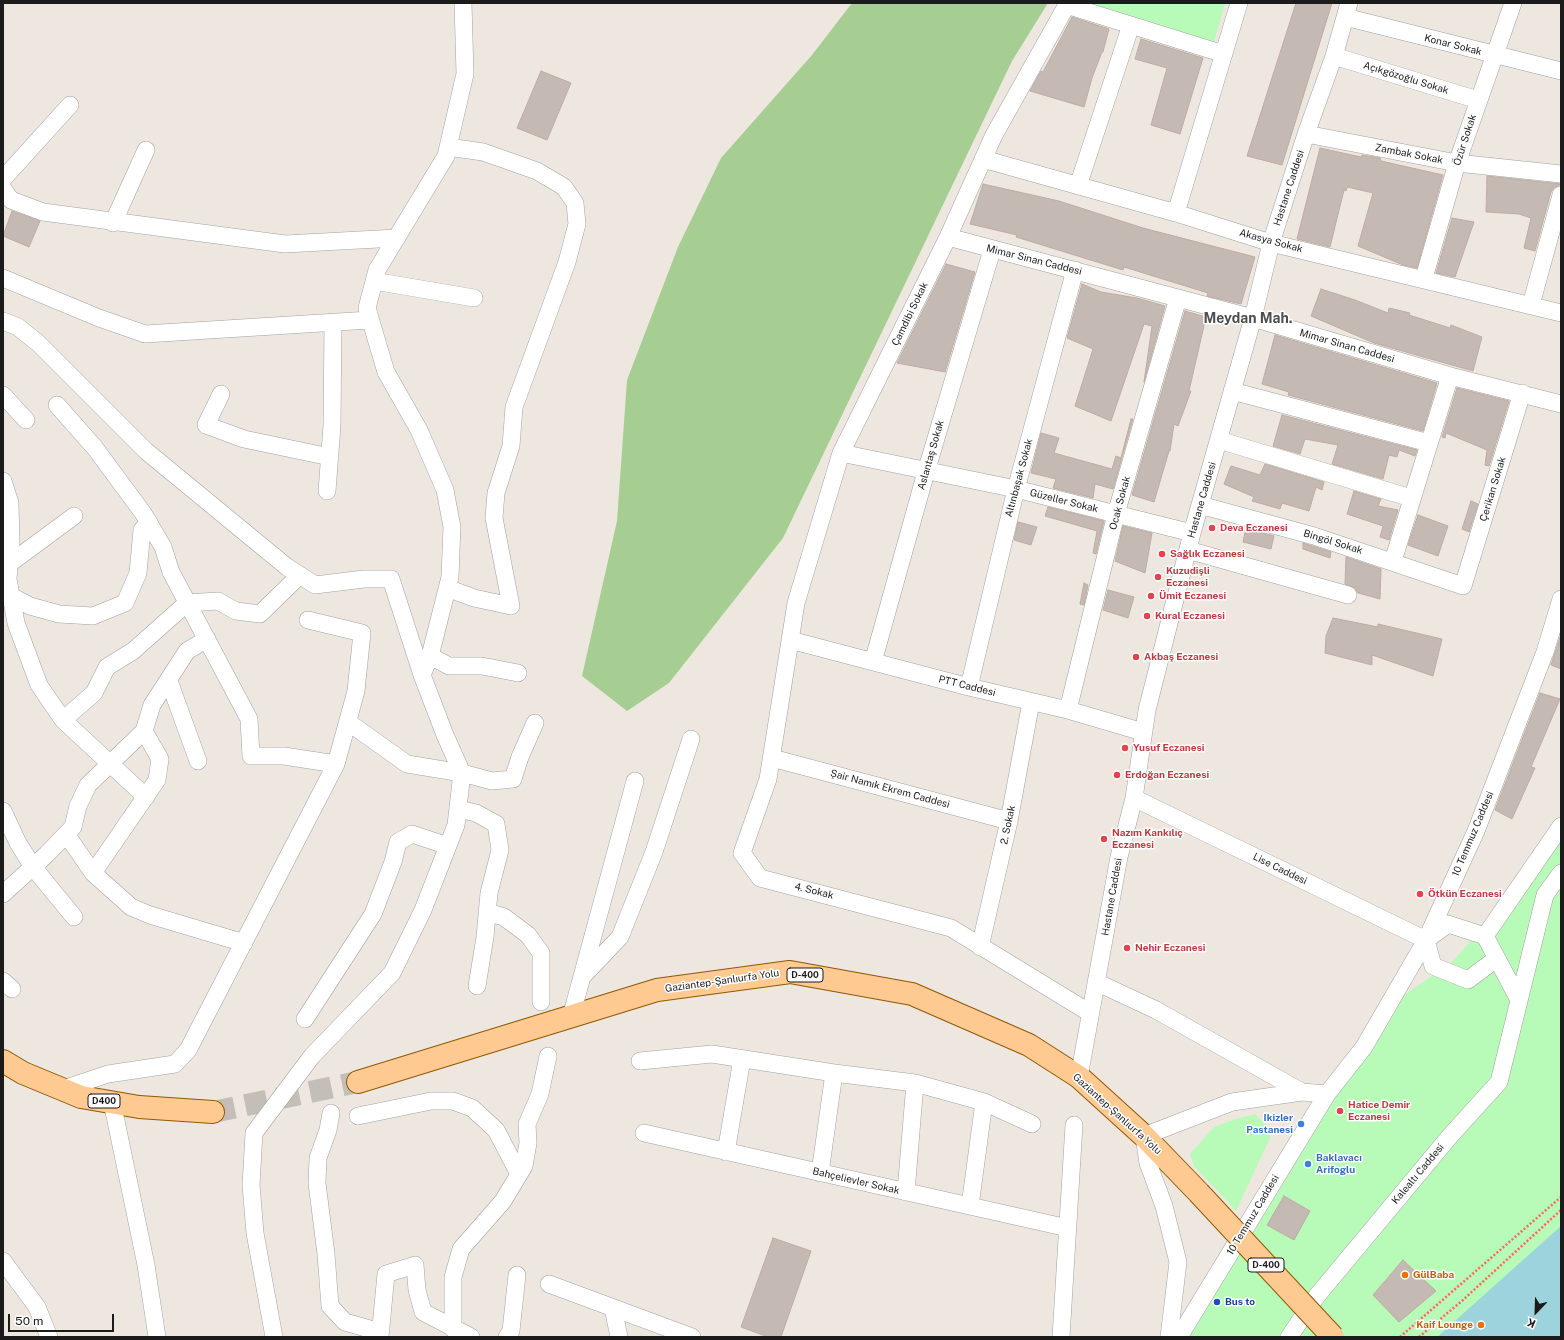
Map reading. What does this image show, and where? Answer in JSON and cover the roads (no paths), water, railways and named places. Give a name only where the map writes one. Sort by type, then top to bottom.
[{"type":"main road","name":"Gaziantep-Şanlıurfa Yolu","points":[[358,1082],[657,990],[790,972],[912,994],[1029,1045],[1079,1077],[1144,1136],[1333,1337]]},
{"type":"main road","name":"D400","points":[[3,1061],[23,1073],[81,1097],[140,1107],[213,1112]]},
{"type":"street","points":[[422,675],[430,656],[450,577],[452,526],[445,490],[418,430],[386,372],[367,308],[378,270],[446,156],[465,74],[463,3]]},
{"type":"street","points":[[1176,213],[1239,3]]},
{"type":"street","name":"Özür Sokak","points":[[1424,278],[1457,163],[1478,100],[1496,56],[1513,3]]},
{"type":"street","points":[[1067,4],[1224,54]]},
{"type":"street","name":"Çamdibi Sokak","points":[[790,640],[796,603],[841,453],[948,237],[994,135],[1067,4]]},
{"type":"street","name":"Konar Sokak","points":[[1347,10],[1496,56],[1561,71]]},
{"type":"street","name":"Hastane Caddesi","points":[[1079,1077],[1119,857],[1134,798],[1143,732],[1192,532],[1253,318],[1271,242],[1306,134],[1334,56],[1347,10]]},
{"type":"street","points":[[1078,186],[1131,25]]},
{"type":"street","name":"Açıkgözoğlu Sokak","points":[[1334,56],[1478,100]]},
{"type":"street","points":[[3,179],[70,105]]},
{"type":"street","name":"Zambak Sokak","points":[[1306,134],[1457,163],[1561,174]]},
{"type":"street","points":[[447,588],[474,598],[511,606],[494,518],[496,493],[511,446],[514,407],[567,262],[577,224],[575,203],[564,187],[537,171],[483,152],[448,148]]},
{"type":"street","points":[[113,222],[146,150]]},
{"type":"street","name":"Akasya Sokak","points":[[983,159],[1176,213],[1271,242],[1424,278],[1561,313]]},
{"type":"street","points":[[3,189],[11,200],[43,212],[285,244],[397,238]]},
{"type":"street","points":[[1531,306],[1561,195]]},
{"type":"street","name":"Mimar Sinan Caddesi","points":[[948,237],[992,250],[1075,270],[1253,318],[1450,376],[1561,404]]},
{"type":"street","name":"Aslantaş Sokak","points":[[873,662],[926,472],[992,250]]},
{"type":"street","name":"Altınbaşak Sokak","points":[[968,687],[1016,489],[1075,270]]},
{"type":"street","points":[[3,278],[100,318],[145,334],[370,320]]},
{"type":"street","points":[[374,282],[474,298]]},
{"type":"street","name":"Ocak Sokak","points":[[1068,710],[1116,514],[1178,298]]},
{"type":"street","points":[[3,321],[18,327],[38,343],[146,451],[287,567],[316,585],[364,579],[391,580],[422,675],[445,735],[462,773],[456,825],[423,910],[392,973],[312,1056],[254,1133],[251,1185],[255,1234],[274,1337]]},
{"type":"street","points":[[327,491],[332,426],[334,323]]},
{"type":"street","points":[[1393,561],[1411,498],[1450,376]]},
{"type":"street","points":[[1232,392],[1428,443]]},
{"type":"street","name":"Çerikan Sokak","points":[[1463,586],[1522,393]]},
{"type":"street","points":[[221,394],[206,425],[244,439],[330,457]]},
{"type":"street","points":[[3,395],[26,420]]},
{"type":"street","points":[[57,405],[95,448],[143,512],[163,547],[171,572],[249,719],[251,756],[284,756],[336,764]]},
{"type":"street","points":[[1219,440],[1411,498]]},
{"type":"street","name":"Güzeller Sokak","points":[[841,453],[926,472],[1016,489],[1192,532]]},
{"type":"street","points":[[3,481],[10,503],[11,541],[8,579],[16,623],[39,686],[63,720],[146,797]]},
{"type":"street","name":"Bingöl Sokak","points":[[1200,505],[1314,536],[1393,561],[1463,586]]},
{"type":"street","points":[[9,564],[74,516]]},
{"type":"street","points":[[11,596],[30,606],[59,614],[93,616],[125,603],[138,573],[142,530],[148,522]]},
{"type":"street","points":[[1188,550],[1348,595]]},
{"type":"street","points":[[63,720],[94,693],[107,667],[133,651],[188,603],[218,600],[236,611],[260,614],[300,575]]},
{"type":"street","name":"10 Temmuz Caddesi","points":[[1179,1337],[1327,1094],[1364,1046],[1426,940],[1476,831],[1545,652],[1561,599]]},
{"type":"street","points":[[63,1089],[108,1074],[175,1064],[188,1050],[244,943],[336,764],[356,691],[362,633],[308,620]]},
{"type":"street","points":[[3,894],[33,867],[73,827],[78,806],[88,786],[144,731],[152,705],[169,681],[187,651],[207,640]]},
{"type":"street","name":"PTT Caddesi","points":[[790,640],[968,687],[1068,710],[1143,732]]},
{"type":"street","name":"4. Sokak","points":[[790,640],[768,779],[742,853],[760,878],[951,928],[1090,1014]]},
{"type":"street","points":[[430,656],[449,666],[482,666],[518,673]]},
{"type":"street","points":[[169,681],[198,760]]},
{"type":"street","name":"2. Sokak","points":[[980,947],[1009,821],[1031,702]]},
{"type":"street","points":[[348,722],[407,764],[462,773],[492,781],[513,779],[520,757],[535,723]]},
{"type":"street","points":[[93,873],[157,780],[160,759],[144,731]]},
{"type":"street","points":[[582,977],[620,937],[654,852],[691,739]]},
{"type":"street","name":"Şair Namık Ekrem Caddesi","points":[[772,758],[1009,821]]},
{"type":"street","points":[[571,1017],[635,781]]},
{"type":"street","name":"Lise Caddesi","points":[[1134,798],[1426,940]]},
{"type":"street","points":[[458,809],[476,813],[496,824],[500,850],[488,893],[485,937],[477,986]]},
{"type":"street","points":[[3,811],[18,843],[33,867],[74,917]]},
{"type":"street","points":[[1485,936],[1561,826]]},
{"type":"street","points":[[66,834],[93,873],[131,907],[150,915],[244,943]]},
{"type":"street","points":[[305,1019],[373,914],[393,862],[398,842],[412,834],[448,846]]},
{"type":"street","name":"Kalealtı Caddesi","points":[[1289,1337],[1316,1297],[1450,1136],[1499,1082],[1545,895],[1561,873]]},
{"type":"street","points":[[487,912],[504,917],[528,935],[542,953],[541,1002]]},
{"type":"street","points":[[1496,959],[1468,980],[1433,966],[1426,940],[1448,924],[1485,936],[1519,1000]]},
{"type":"street","points":[[1096,982],[1156,1010],[1302,1092]]},
{"type":"street","points":[[640,1061],[712,1054],[834,1073],[915,1083],[984,1102],[1032,1124]]},
{"type":"street","points":[[453,1329],[453,1277],[461,1248],[503,1201],[524,1166],[528,1143],[527,1124],[540,1094],[548,1056]]},
{"type":"street","points":[[726,1152],[742,1059]]},
{"type":"street","points":[[820,1173],[834,1073]]},
{"type":"street","points":[[906,1192],[915,1083]]},
{"type":"street","points":[[1169,1337],[1178,1262],[1164,1206],[1148,1163],[1144,1136],[1232,1102],[1302,1092],[1327,1094]]},
{"type":"street","points":[[358,1116],[431,1101],[453,1101],[472,1108],[496,1130],[519,1174]]},
{"type":"street","points":[[112,1102],[146,1265],[157,1337]]},
{"type":"street","points":[[970,1206],[984,1102]]},
{"type":"street","points":[[331,1113],[328,1130],[318,1158],[317,1183],[326,1254],[330,1306],[345,1322],[380,1335],[386,1274],[415,1265],[417,1290],[423,1312],[453,1329],[471,1337]]},
{"type":"street","points":[[1061,1337],[1074,1125]]},
{"type":"street","name":"Bahçelievler Sokak","points":[[644,1134],[1068,1228]]},
{"type":"street","points":[[3,1261],[37,1306],[49,1337]]},
{"type":"street","points":[[507,1337],[511,1331],[517,1275]]},
{"type":"street","points":[[549,1284],[692,1337]]},
{"type":"street","points":[[613,1308],[619,1337]]},
{"type":"water","points":[[1561,1226],[1561,1337],[1437,1337]]},
{"type":"tunnel","points":[[213,1112],[358,1082]]},
{"type":"place","name":"Deva Eczanesi","points":[[1212,528]]},
{"type":"place","name":"Sağlık Eczanesi","points":[[1162,554]]},
{"type":"place","name":"Kuzudişli Eczanesi","points":[[1158,577]]},
{"type":"place","name":"Ümit Eczanesi","points":[[1151,596]]},
{"type":"place","name":"Kural Eczanesi","points":[[1147,616]]},
{"type":"place","name":"Akbaş Eczanesi","points":[[1136,657]]},
{"type":"place","name":"Yusuf Eczanesi","points":[[1125,748]]},
{"type":"place","name":"Erdoğan Eczanesi","points":[[1117,775]]},
{"type":"place","name":"Nazım Kankılıç Eczanesi","points":[[1104,839]]},
{"type":"place","name":"Ötkün Eczanesi","points":[[1420,894]]},
{"type":"place","name":"Nehir Eczanesi","points":[[1127,948]]},
{"type":"place","name":"Hatice Demir Eczanesi","points":[[1340,1111]]},
{"type":"place","name":"Ikizler Pastanesi","points":[[1301,1124]]},
{"type":"place","name":"Baklavacı Arifoglu","points":[[1308,1164]]},
{"type":"place","name":"GülBaba","points":[[1405,1275]]},
{"type":"place","name":"Bus to","points":[[1217,1302]]},
{"type":"place","name":"Kaif Lounge","points":[[1481,1325]]},
{"type":"district","name":"Meydan Mah.","points":[[1248,319]]}]
